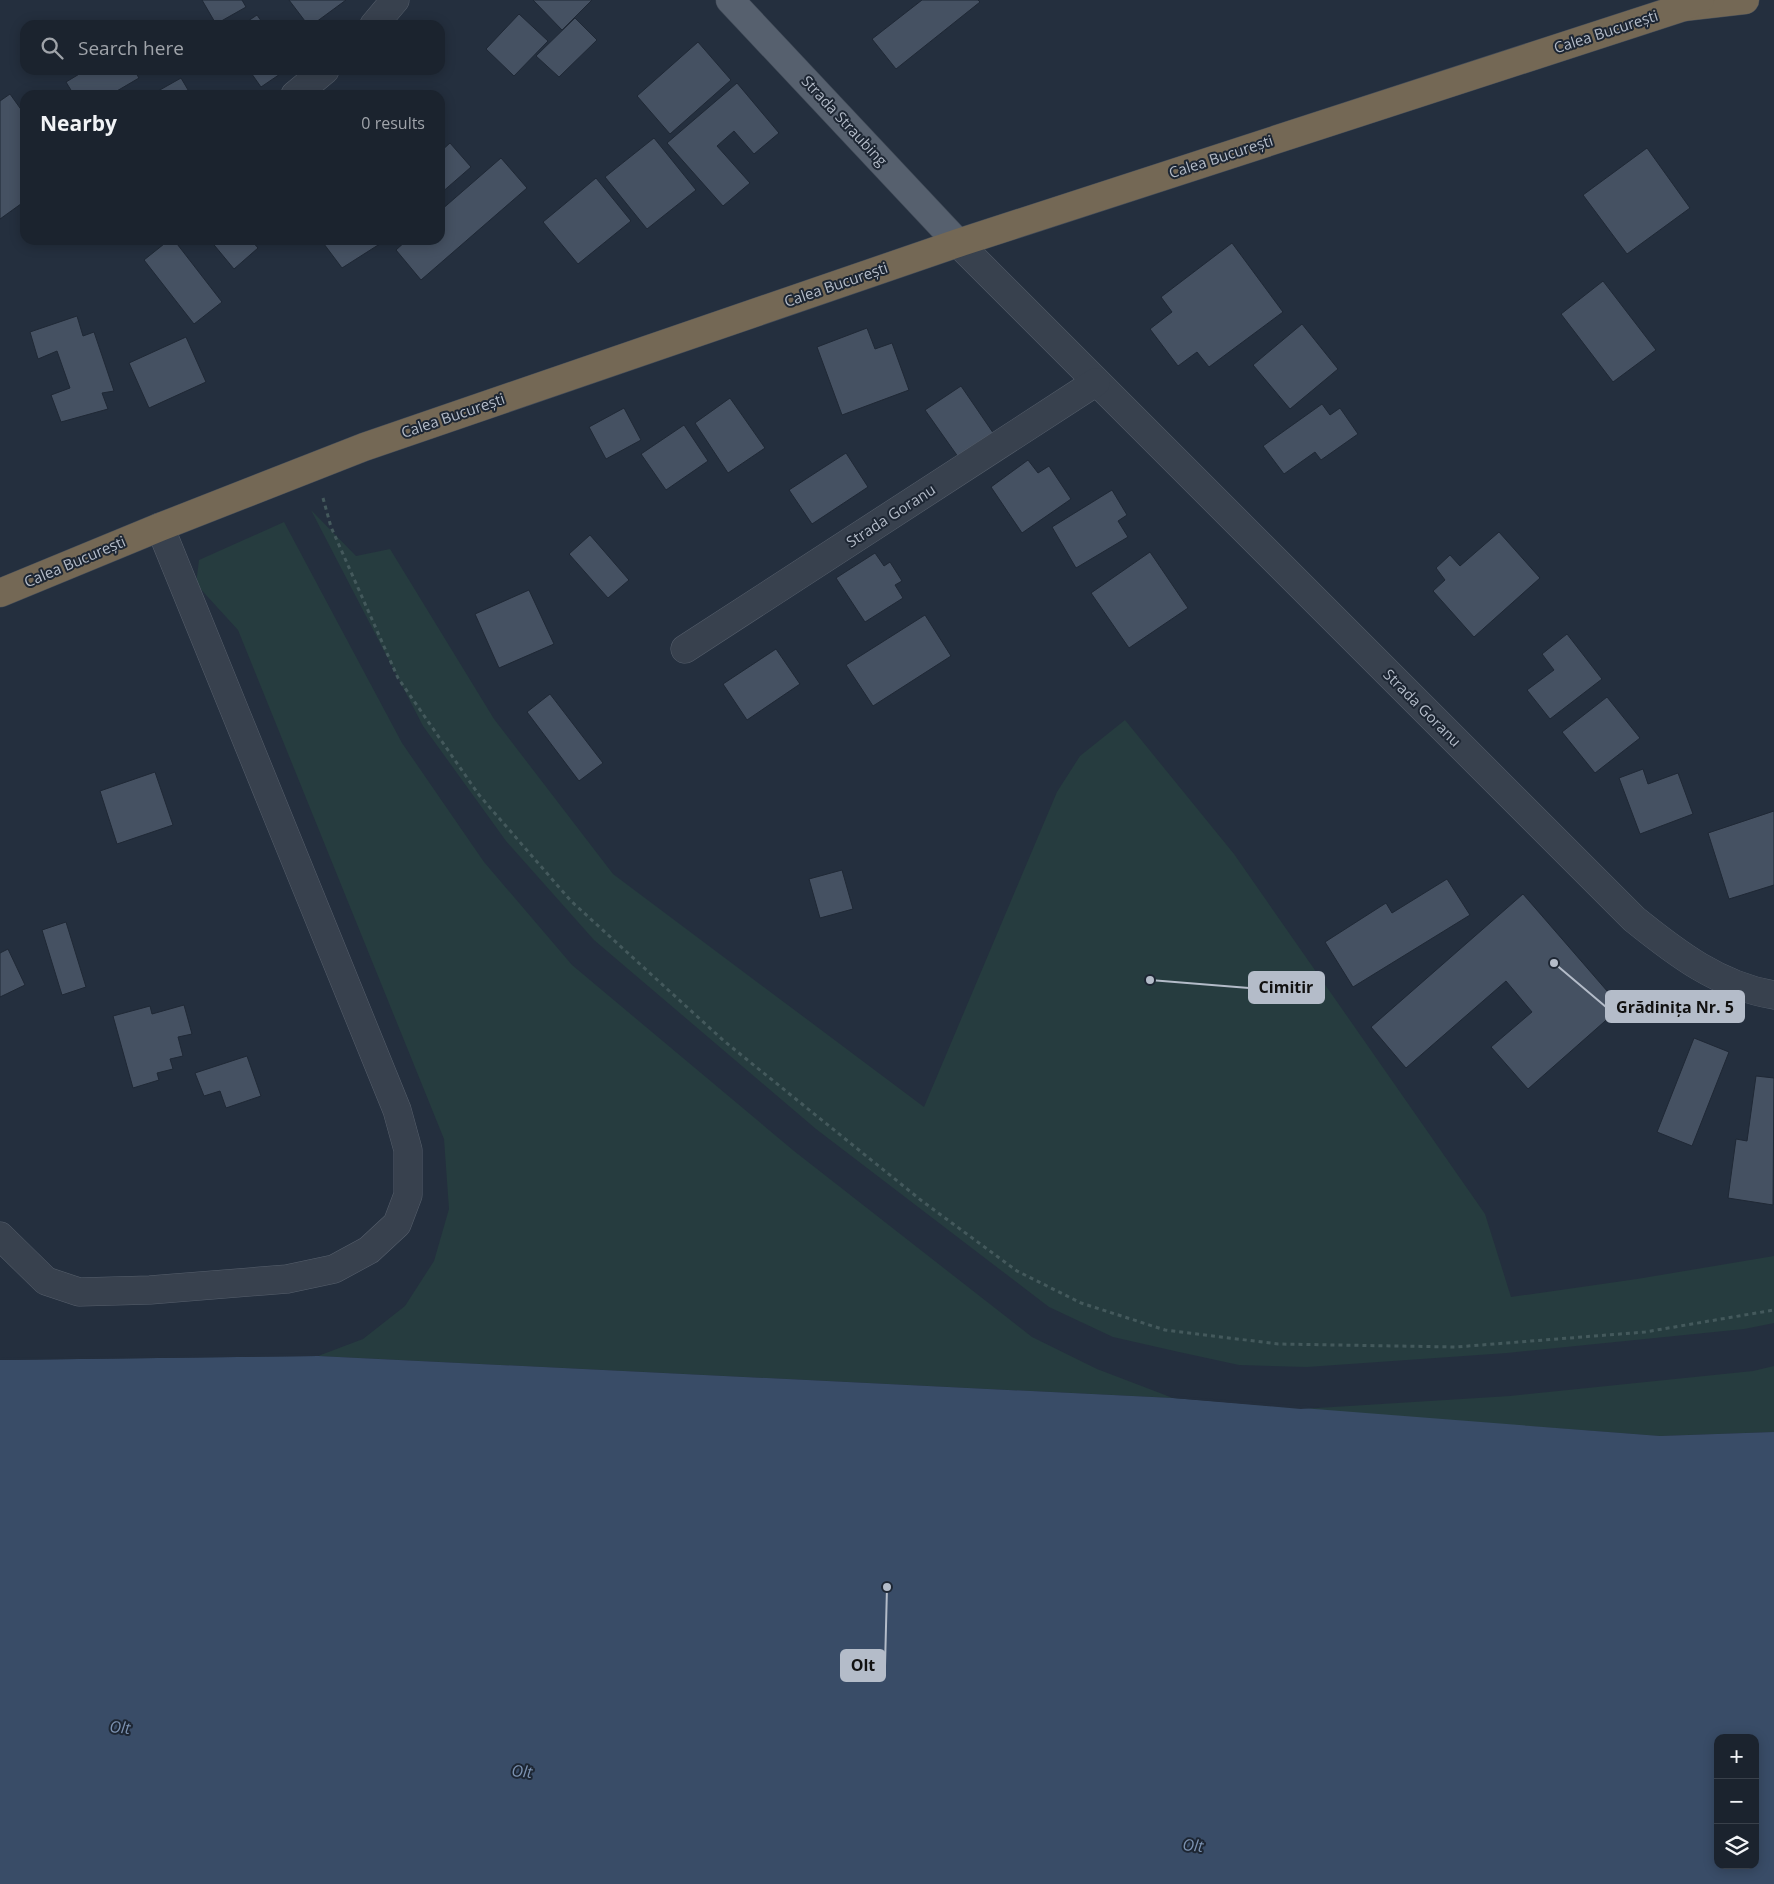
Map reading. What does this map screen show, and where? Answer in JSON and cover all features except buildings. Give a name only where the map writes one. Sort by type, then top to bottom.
[{"type":"highway","name":"Calea București","points":[[0,593],[160,527],[364,447],[958,243],[1692,3],[1745,0]]},
{"type":"main road","name":"Strada Straubing","points":[[730,0],[958,243]]},
{"type":"street","points":[[378,20],[395,0]]},
{"type":"street","points":[[301,90],[318,75]]},
{"type":"street","name":"Strada Goranu","points":[[958,243],[1634,919],[1675,952],[1716,977],[1762,993],[1774,995]]},
{"type":"street","name":"Strada Goranu","points":[[685,649],[1096,382]]},
{"type":"street","points":[[0,1236],[46,1281],[79,1292],[150,1290],[287,1279],[334,1270],[369,1250],[397,1224],[408,1196],[408,1150],[397,1110],[160,527]]},
{"type":"path","points":[[314,467],[331,527],[398,678],[479,794],[571,901],[724,1040],[922,1201],[1017,1271],[1081,1303],[1166,1330],[1278,1344],[1456,1347],[1645,1332],[1774,1310]]},
{"type":"green space","points":[[311,510],[356,556],[390,549],[494,719],[613,874],[924,1107],[1057,792],[1080,756],[1125,720],[1234,854],[1485,1214],[1511,1297],[1637,1279],[1774,1256],[1774,1323],[1744,1329],[1507,1353],[1307,1367],[1239,1365],[1113,1337],[1049,1307],[816,1129],[594,940],[506,841],[423,726]]},
{"type":"green space","points":[[284,522],[402,743],[484,862],[572,965],[794,1151],[1032,1337],[1097,1369],[1173,1398],[318,1356],[363,1339],[405,1306],[434,1261],[449,1209],[444,1139],[238,630],[196,584],[199,560]]},
{"type":"green space","points":[[1774,1366],[1774,1432],[1660,1436],[1301,1409],[1510,1396],[1753,1371]]},
{"type":"water","name":"Olt","points":[[318,1356],[1173,1398],[1660,1436],[1774,1432],[1774,1884],[0,1884],[0,1360]]},
{"type":"pier","points":[[324,1353],[318,1356],[0,1360],[0,1358]]},
{"type":"pier","points":[[1166,1395],[1320,1407],[1301,1409],[1173,1398]]},
{"type":"place","name":"Grădinița Nr. 5","points":[[1554,963]]},
{"type":"place","name":"Cimitir","points":[[1150,980]]},
{"type":"place","name":"Olt","points":[[887,1587]]}]
